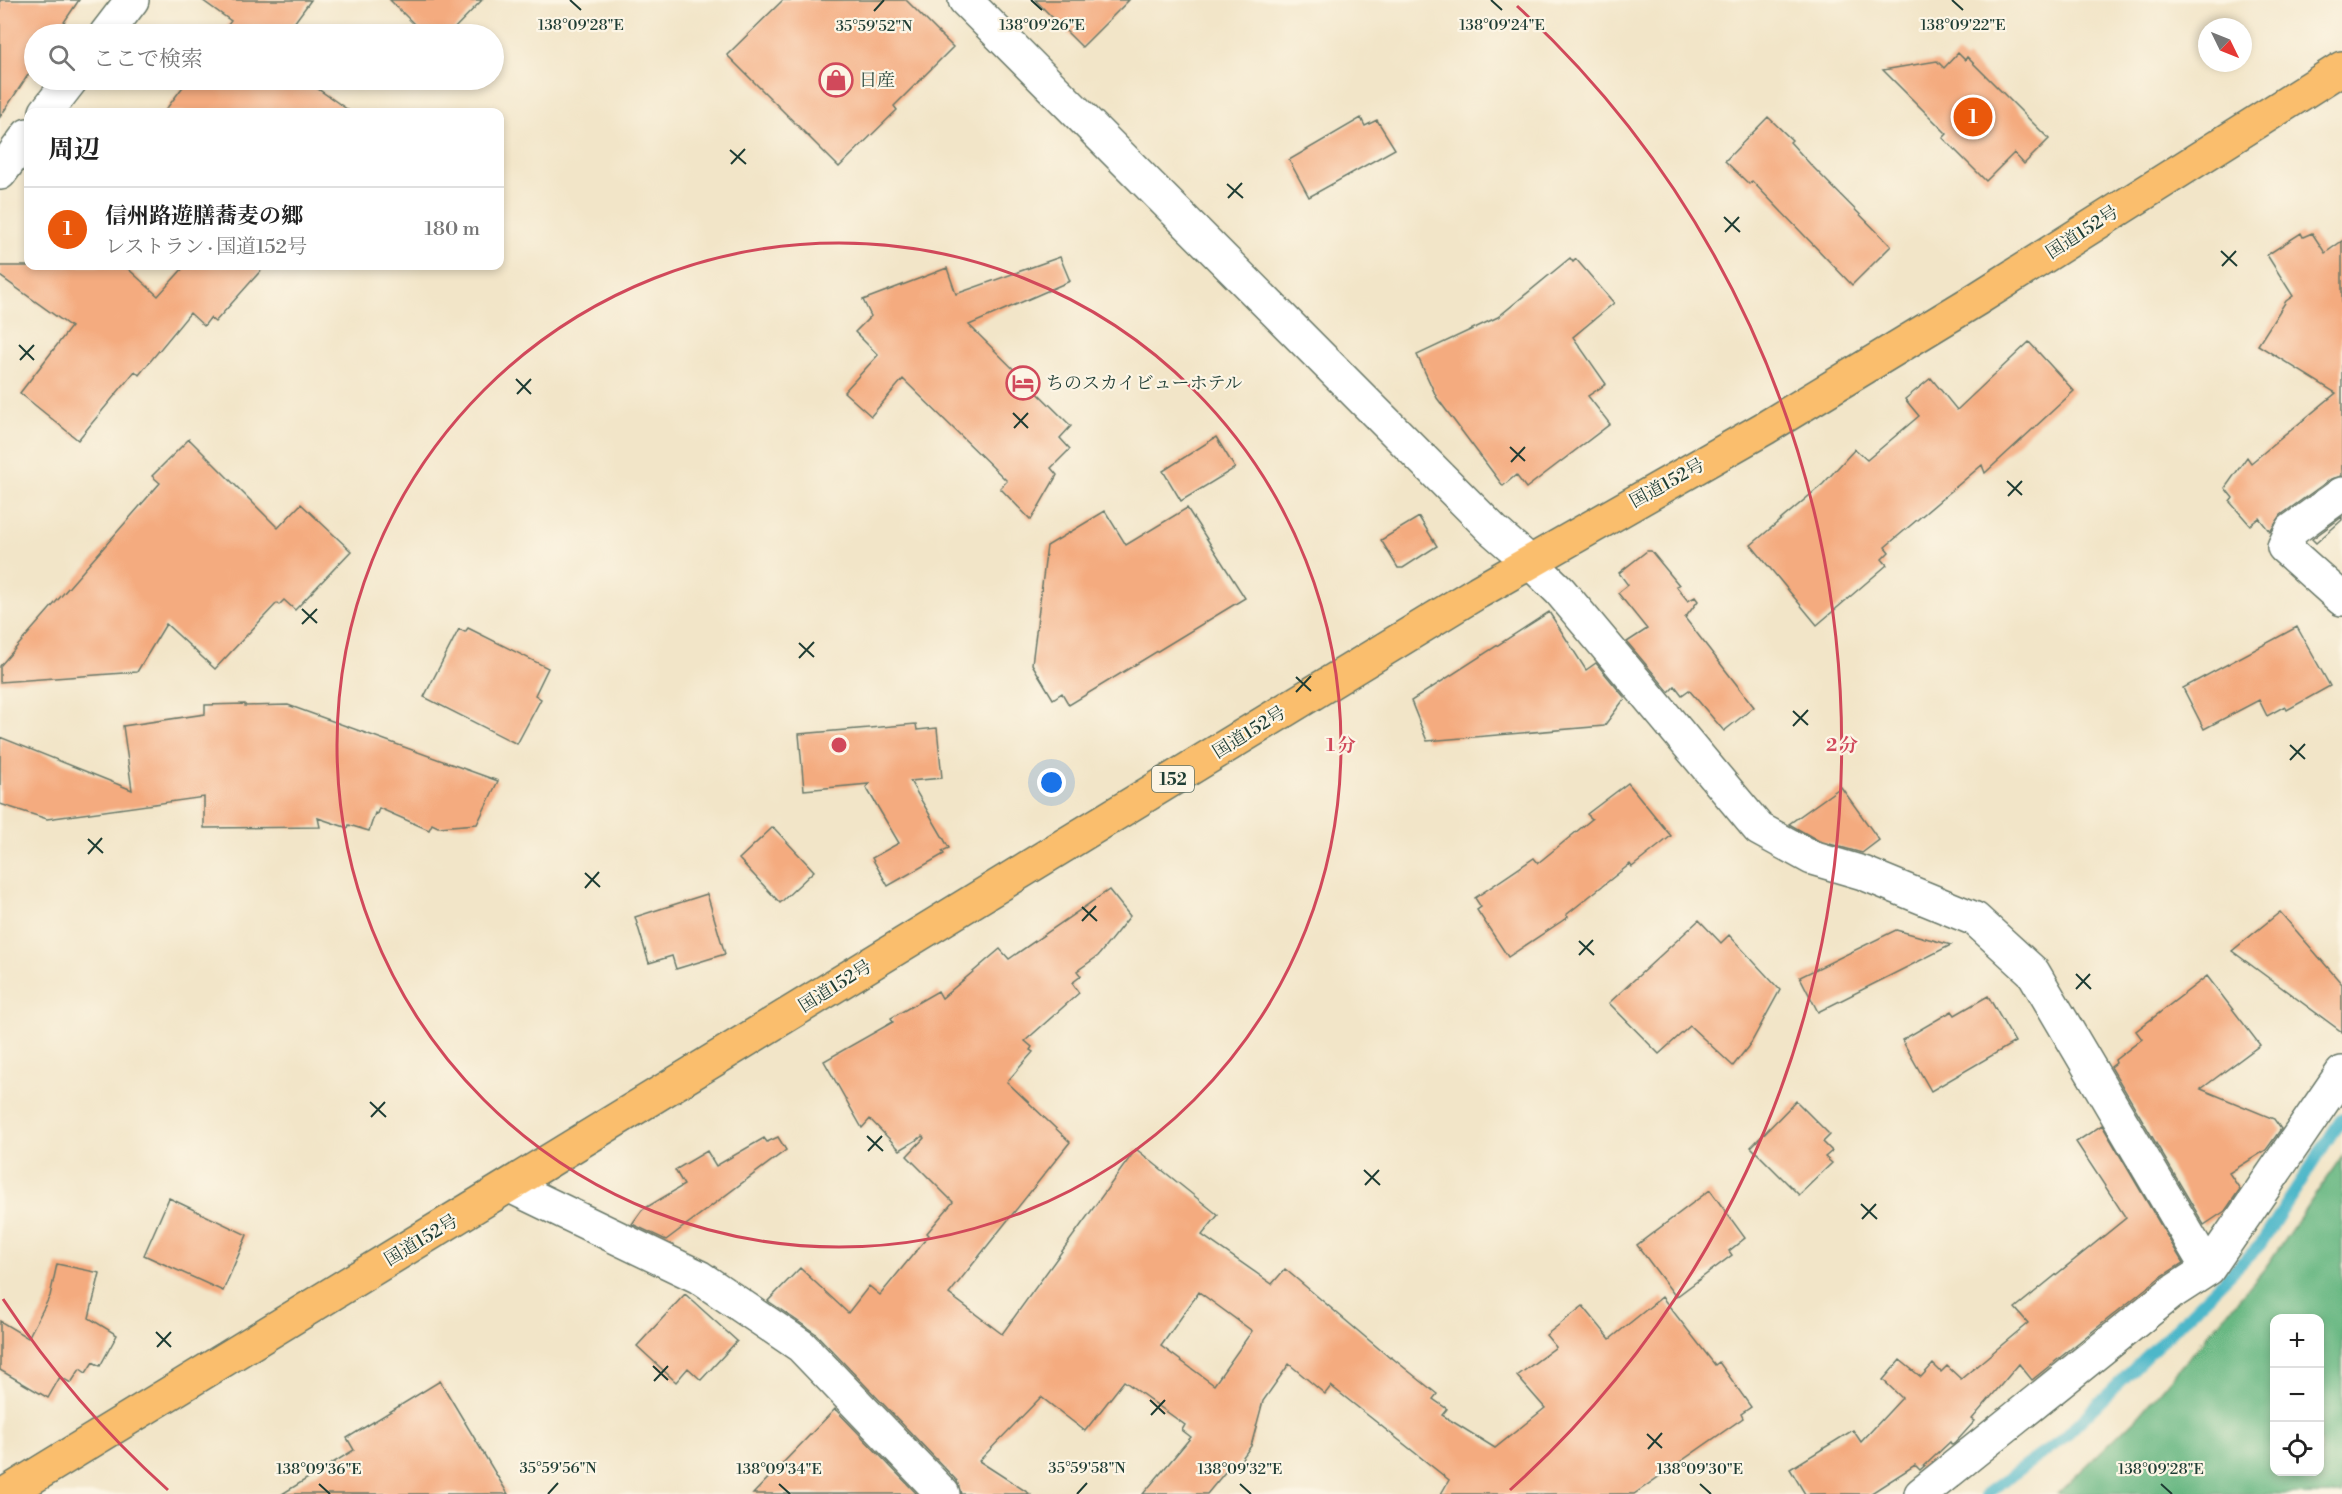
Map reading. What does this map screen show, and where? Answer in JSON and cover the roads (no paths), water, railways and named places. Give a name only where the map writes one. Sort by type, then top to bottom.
[{"type":"highway","name":"国道152号","points":[[5,1494],[1447,611],[1765,428],[1967,305],[2342,68]]},
{"type":"street","points":[[114,24],[132,0]]},
{"type":"street","points":[[965,0],[1492,530],[1531,562],[1560,591],[1759,829],[1812,858],[1863,873],[1975,919],[2033,972],[2208,1269]]},
{"type":"street","points":[[49,108],[63,90]]},
{"type":"street","points":[[0,173],[24,140]]},
{"type":"street","points":[[2342,494],[2292,530],[2284,547],[2342,599]]},
{"type":"street","points":[[1921,1494],[2171,1293],[2208,1269],[2342,1073]]},
{"type":"street","points":[[510,1186],[699,1277],[801,1346],[943,1494]]},
{"type":"waterway","points":[[1986,1494],[2061,1440],[2260,1245],[2342,1118]]},
{"type":"place","name":"日産","points":[[836,80]]},
{"type":"place","name":"信州路遊膳蕎麦の郷","points":[[1973,117]]},
{"type":"place","name":"ちのスカイビューホテル","points":[[1023,383]]}]
